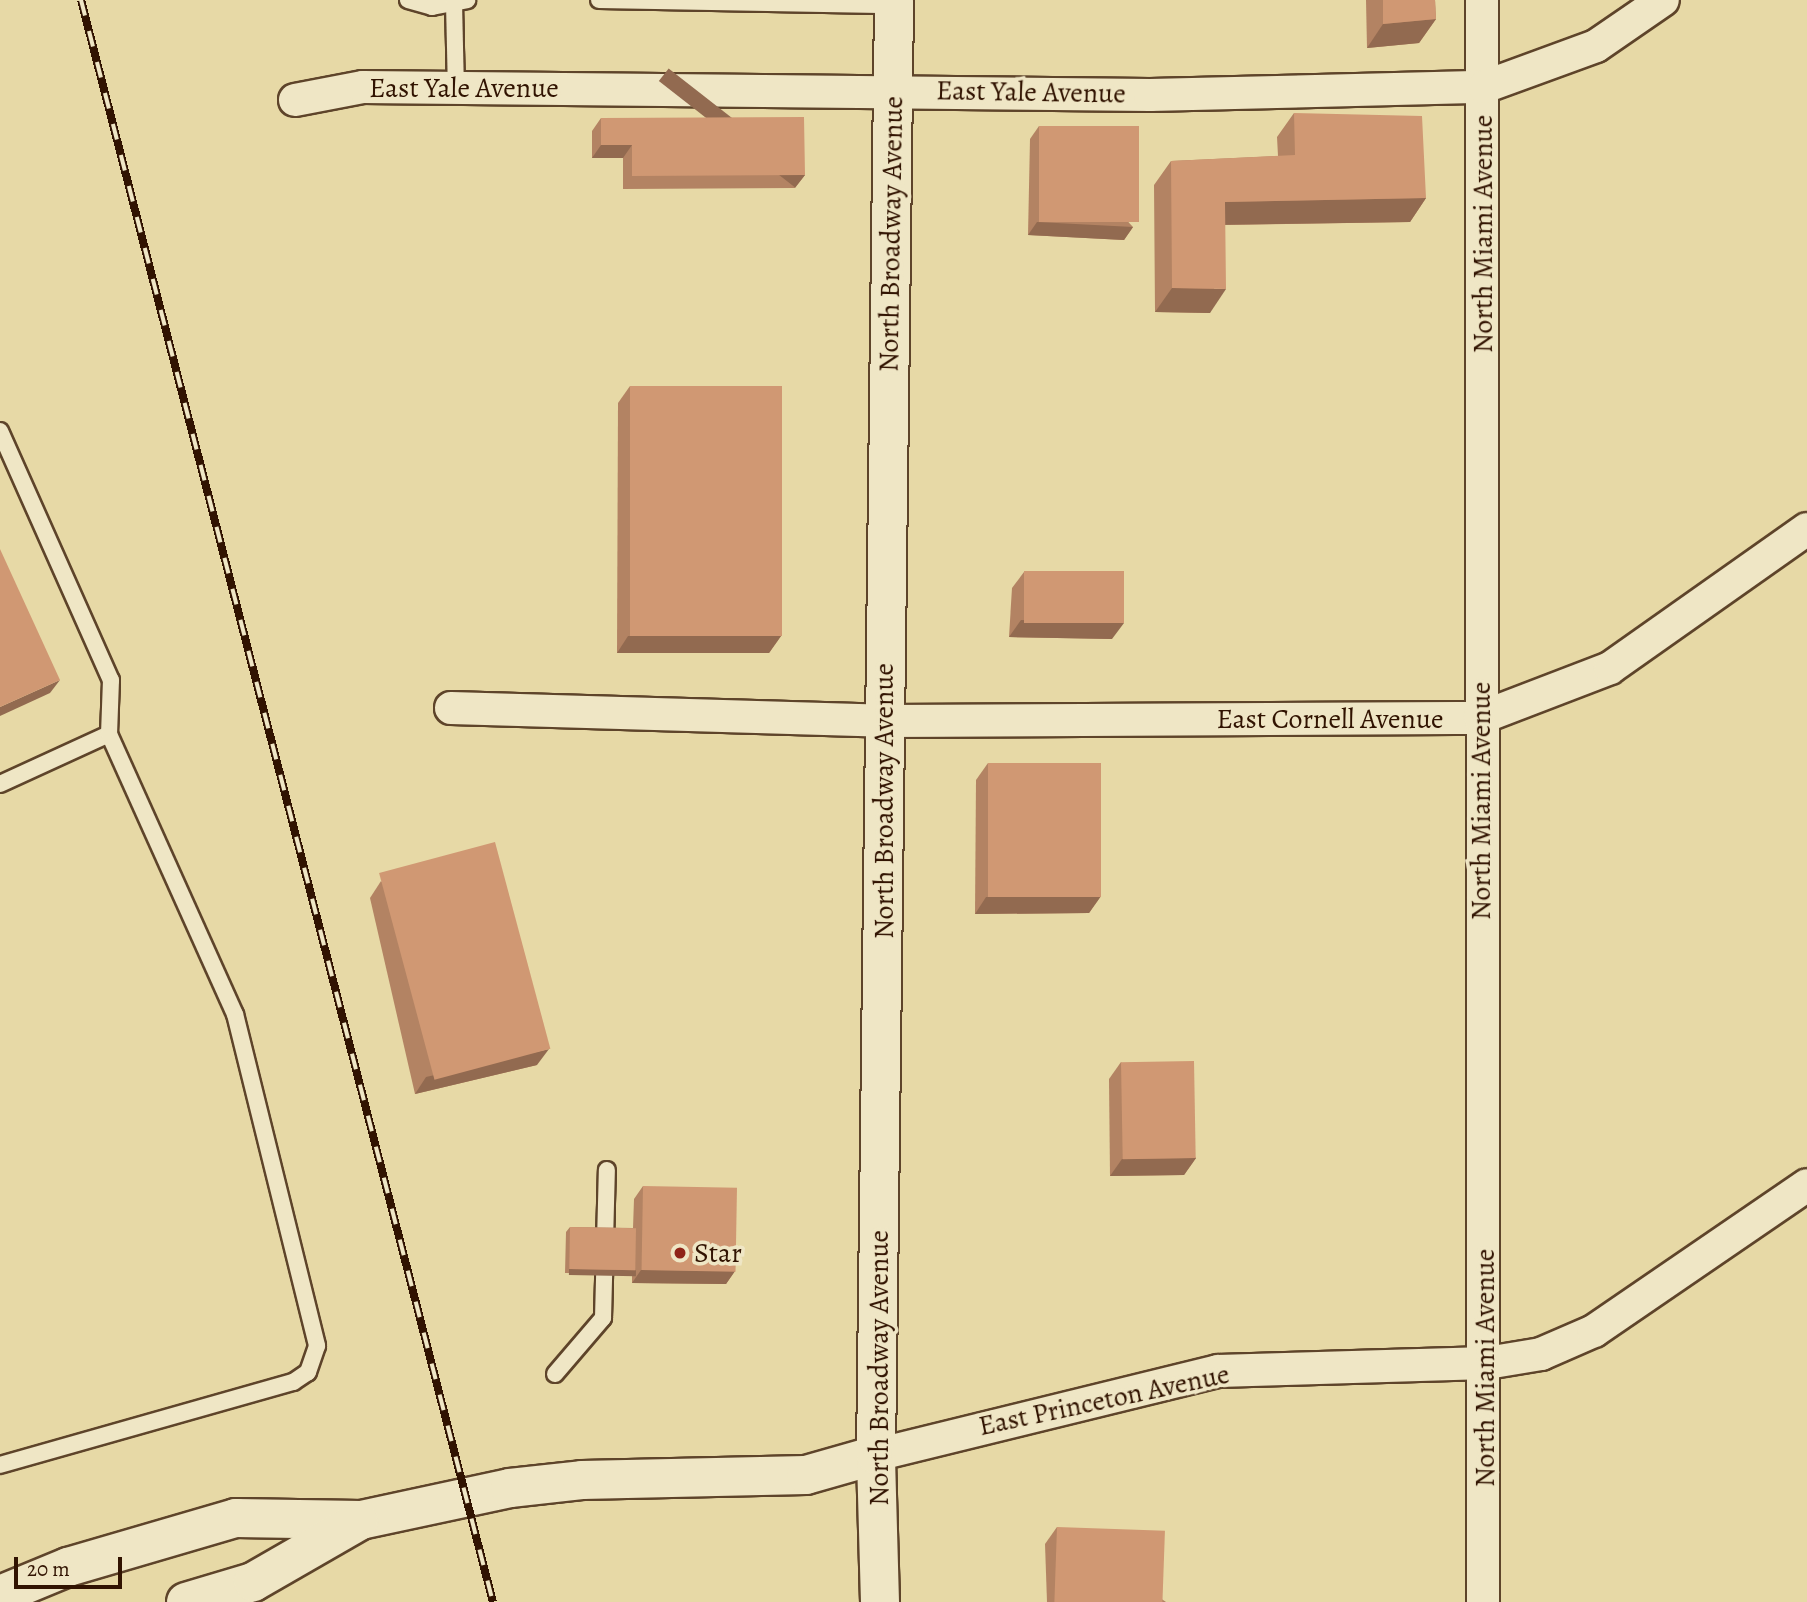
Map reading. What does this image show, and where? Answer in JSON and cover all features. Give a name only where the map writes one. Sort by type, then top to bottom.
[{"type":"main road","name":"North Broadway Avenue","points":[[880,1602],[876,1455],[894,3]]},
{"type":"main road","name":"East Princeton Avenue","points":[[0,1595],[68,1567],[236,1518],[360,1520],[510,1488],[582,1480],[806,1475],[876,1455]]},
{"type":"main road","name":"East Princeton Avenue","points":[[186,1602],[253,1582],[360,1520]]},
{"type":"street","name":"North Miami Avenue","points":[[1482,0],[1484,87],[1480,718],[1488,1363],[1483,1602]]},
{"type":"street","name":"East Yale Avenue","points":[[295,100],[363,87],[894,89],[1150,95],[1484,87],[1595,46],[1663,0]]},
{"type":"street","name":"East Cornell Avenue","points":[[451,708],[884,720],[1480,718],[1610,668],[1807,529]]},
{"type":"street","name":"East Princeton Avenue","points":[[876,1455],[1218,1371],[1488,1363],[1541,1354],[1594,1331],[1807,1185]]},
{"type":"lane","points":[[408,0],[419,7],[460,1],[456,88]]},
{"type":"lane","points":[[599,0],[894,3]]},
{"type":"lane","points":[[0,431],[111,680],[109,734],[235,1014],[315,1360],[293,1382],[0,1465]]},
{"type":"lane","points":[[0,784],[109,734]]},
{"type":"lane","points":[[555,1374],[603,1318],[607,1170]]},
{"type":"building","points":[[1383,0],[1435,0],[1436,19],[1383,24]]},
{"type":"building","points":[[1294,113],[1422,116],[1426,198],[1225,202],[1226,289],[1172,288],[1171,161],[1295,155]]},
{"type":"building","points":[[804,117],[805,175],[632,176],[632,145],[601,145],[601,118]]},
{"type":"building","points":[[1039,126],[1139,126],[1139,222],[1039,222]]},
{"type":"building","points":[[630,386],[782,386],[782,636],[630,636]]},
{"type":"building","points":[[0,549],[60,680],[0,707]]},
{"type":"building","points":[[1024,571],[1124,571],[1124,623],[1024,623]]},
{"type":"building","points":[[988,763],[1101,763],[1101,897],[988,897]]},
{"type":"building","points":[[495,842],[550,1049],[434,1080],[379,873]]},
{"type":"building","points":[[1194,1061],[1196,1158],[1123,1159],[1121,1062]]},
{"type":"building","name":"Star","points":[[643,1186],[737,1188],[736,1272],[642,1270]]},
{"type":"building","name":"Star","points":[[570,1227],[636,1228],[635,1270],[569,1269]]},
{"type":"building","points":[[1057,1527],[1165,1531],[1162,1602],[1054,1602]]},
{"type":"railway","points":[[81,0],[493,1602]]},
{"type":"place","name":"Star","points":[[680,1253]]}]
